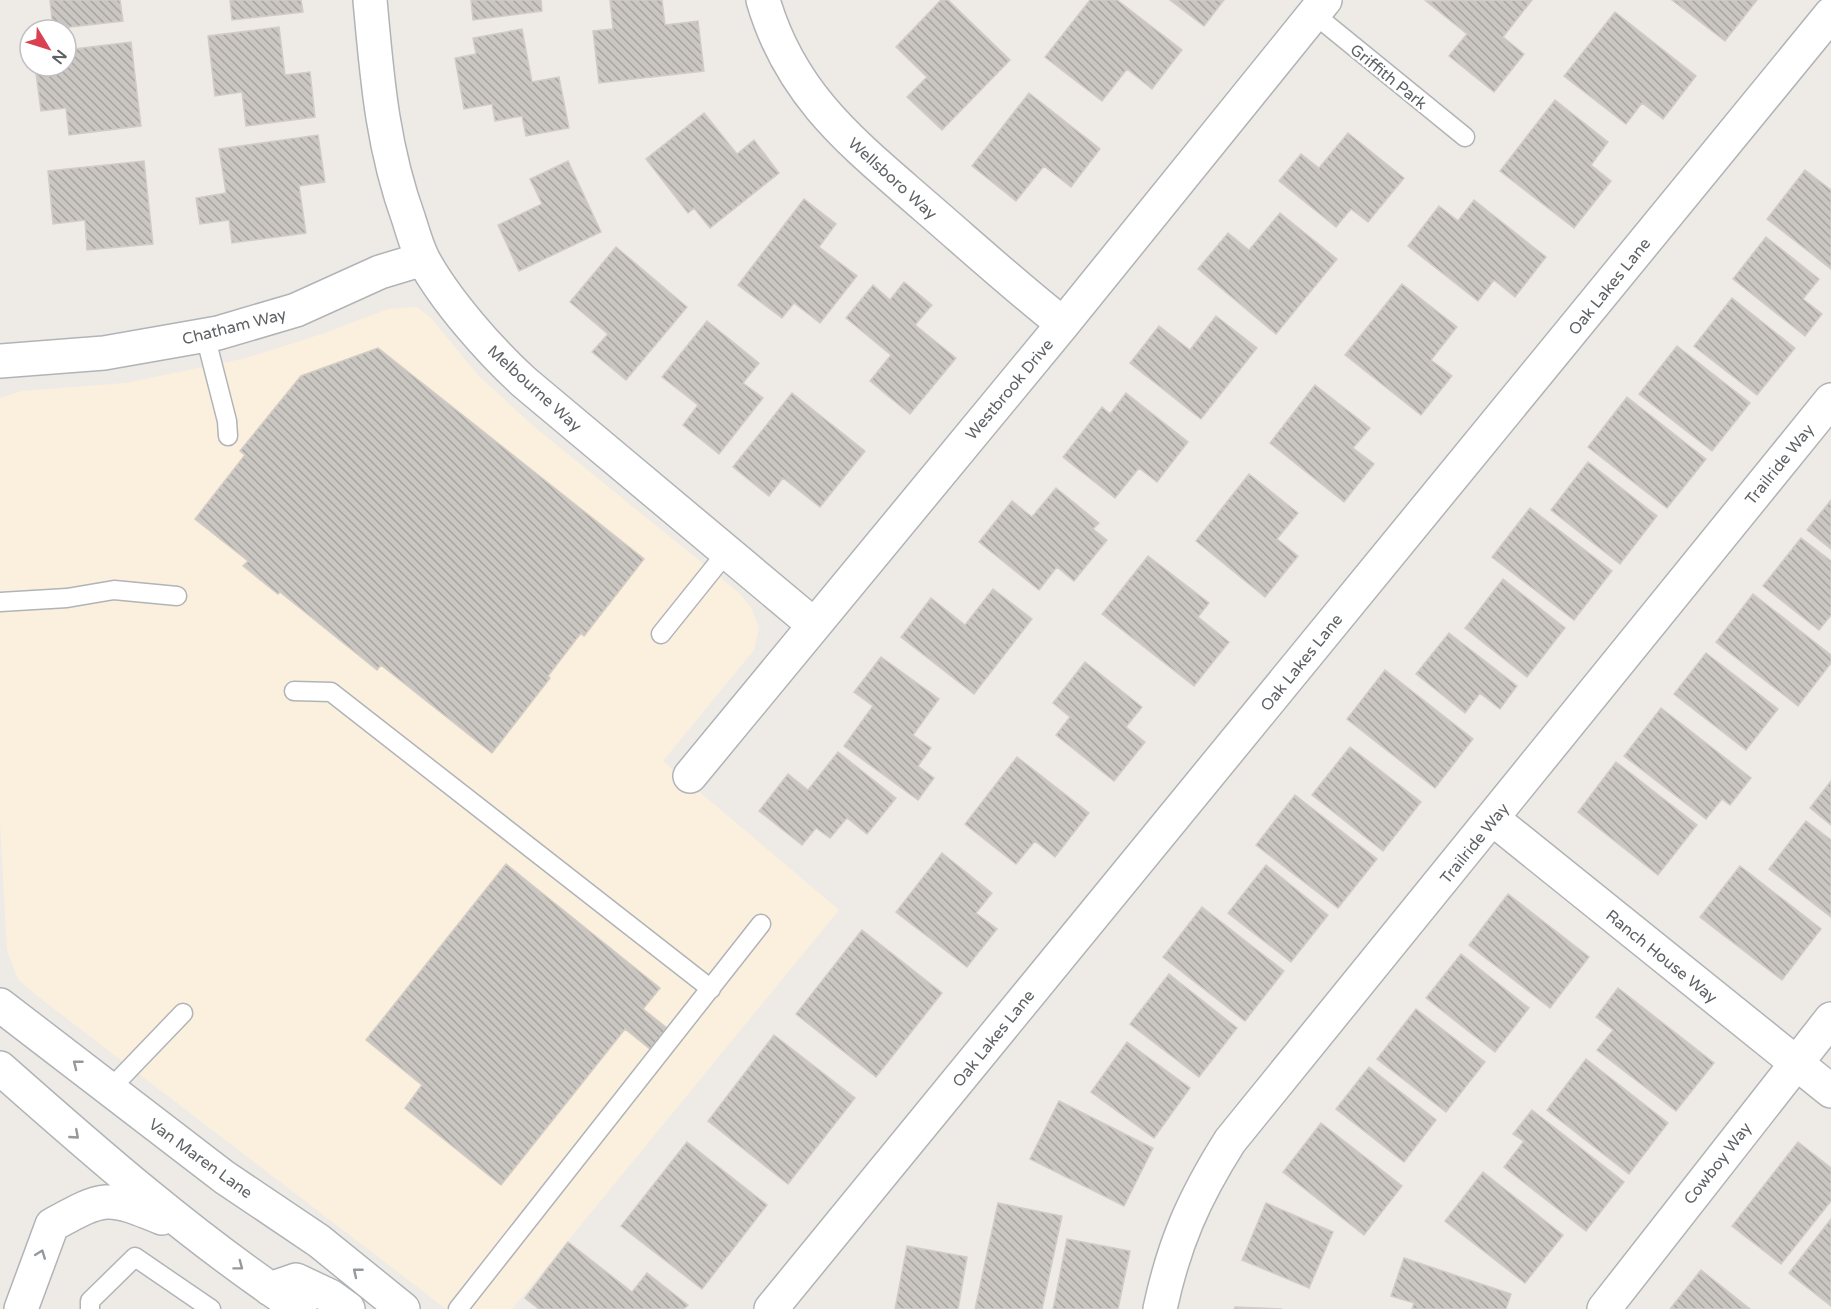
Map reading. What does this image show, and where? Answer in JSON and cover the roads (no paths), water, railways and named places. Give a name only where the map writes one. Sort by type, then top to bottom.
[{"type":"street","name":"Melbourne Way","points":[[370,0],[382,126],[396,186],[423,259],[481,339],[502,362],[814,625]]},
{"type":"street","name":"Wellsboro Way","points":[[763,0],[780,49],[822,112],[859,149],[1063,324]]},
{"type":"street","name":"Westbrook Drive","points":[[690,776],[1063,324],[1319,7]]},
{"type":"street","name":"Oak Lakes Lane","points":[[771,1309],[1831,14]]},
{"type":"street","name":"Chatham Way","points":[[0,359],[104,353],[205,335],[296,310],[380,272],[423,259]]},
{"type":"street","name":"Trailride Way","points":[[1160,1309],[1180,1237],[1200,1188],[1230,1141],[1831,400]]},
{"type":"street","name":"Ranch House Way","points":[[1493,819],[1831,1091]]},
{"type":"street","name":"Van Maren Lane","points":[[0,1005],[224,1176],[319,1241],[403,1309]]},
{"type":"street","name":"Cowboy Way","points":[[1604,1309],[1794,1063],[1831,1019]]},
{"type":"street","points":[[0,1068],[76,1136],[192,1231],[268,1298],[300,1309]]},
{"type":"street","points":[[21,1309],[52,1225],[92,1205],[108,1200],[126,1203],[192,1231]]},
{"type":"street","points":[[268,1298],[296,1280],[330,1296],[348,1309]]},
{"type":"lane","name":"Griffith Park","points":[[1319,7],[1465,137]]},
{"type":"lane","points":[[205,335],[227,421],[228,436]]},
{"type":"lane","points":[[661,634],[726,553]]},
{"type":"lane","points":[[0,602],[68,598],[114,590],[177,596]]},
{"type":"lane","points":[[294,691],[331,692],[711,988]]},
{"type":"lane","points":[[458,1309],[761,924]]},
{"type":"lane","points":[[110,1089],[183,1013]]},
{"type":"lane","points":[[90,1309],[90,1301],[135,1257],[211,1309]]}]
